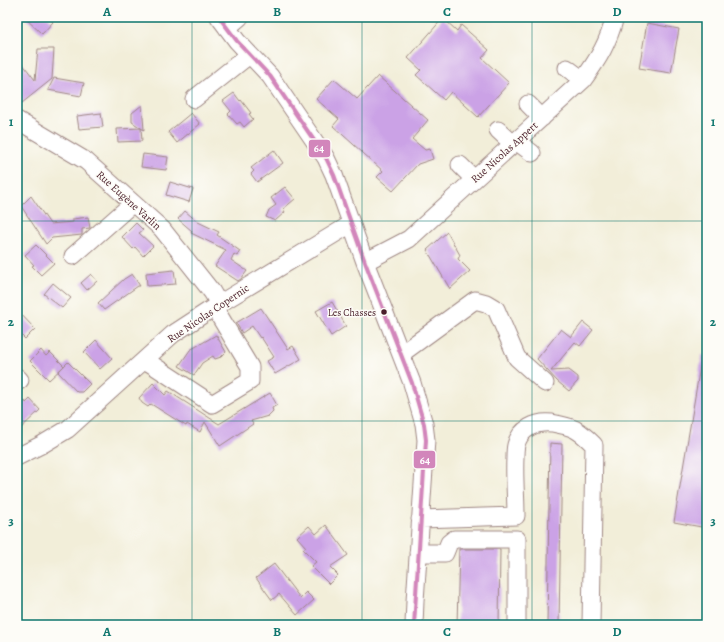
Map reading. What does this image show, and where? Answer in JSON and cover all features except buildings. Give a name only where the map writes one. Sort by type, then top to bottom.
[{"type":"street","points":[[240,17],[223,22],[249,55],[270,76],[326,158],[334,175],[364,262],[418,401],[424,424],[426,440],[414,625]]},
{"type":"street","name":"Rue Nicolas Appert","points":[[364,262],[409,239],[584,80],[605,47],[615,17]]},
{"type":"street","points":[[194,99],[249,55]]},
{"type":"street","points":[[567,68],[584,80]]},
{"type":"street","points":[[528,104],[542,118]]},
{"type":"street","name":"Rue Eugène Varlin","points":[[17,120],[86,161],[162,229],[212,292],[216,305],[250,367],[250,381],[212,404],[145,360]]},
{"type":"street","points":[[498,130],[514,143],[532,153]]},
{"type":"street","points":[[460,165],[474,180]]},
{"type":"street","points":[[73,256],[133,204]]},
{"type":"street","name":"Rue Nicolas Copernic","points":[[17,457],[68,429],[173,334],[216,305],[351,224]]},
{"type":"street","points":[[401,354],[475,300],[486,302],[496,309],[517,358],[545,384]]},
{"type":"street","points":[[17,377],[20,380],[17,382]]},
{"type":"street","points":[[420,519],[516,516],[516,446],[521,434],[531,425],[548,423],[569,426],[581,432],[594,445],[591,625]]},
{"type":"street","points":[[418,553],[445,553],[449,543],[454,539],[517,539],[516,625]]},
{"type":"transit line","name":"64","points":[[219,17],[237,41],[270,76],[326,158],[334,175],[365,262],[412,383],[424,424],[426,440],[414,625]]},
{"type":"place","name":"Les Chasses","points":[[384,312]]}]
